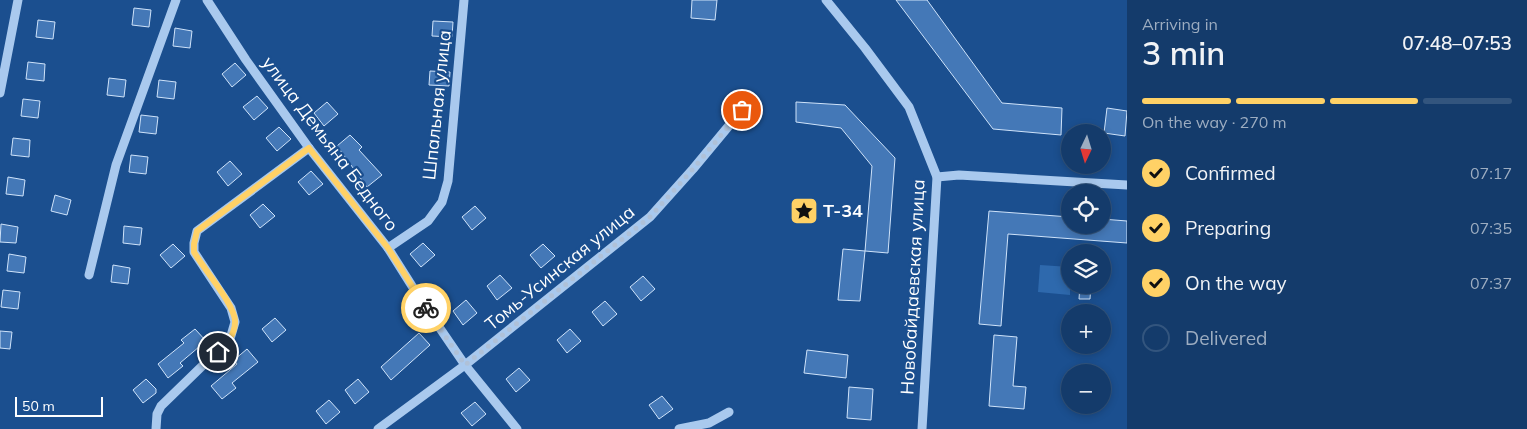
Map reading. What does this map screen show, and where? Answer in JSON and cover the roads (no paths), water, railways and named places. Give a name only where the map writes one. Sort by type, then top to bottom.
[{"type":"street","points":[[0,93],[18,0]]},
{"type":"street","points":[[89,275],[116,165],[176,0]]},
{"type":"street","name":"улица Демьяна Бедного","points":[[206,0],[309,148],[388,248],[465,365],[517,429]]},
{"type":"street","name":"Шпальная улица","points":[[388,248],[428,221],[442,202],[448,181],[464,0]]},
{"type":"street","name":"Новобайдаевская улица","points":[[826,0],[909,107],[937,177],[922,429]]},
{"type":"street","name":"Томь-Усинская улица","points":[[378,429],[465,365],[650,217],[742,110]]},
{"type":"street","points":[[156,429],[157,414],[161,406],[230,340],[235,322],[231,308],[194,252],[197,231],[309,148]]},
{"type":"street","points":[[937,177],[958,175],[1127,185]]},
{"type":"street","points":[[679,429],[709,423],[729,412]]},
{"type":"place","name":"T-34","points":[[804,211]]}]
